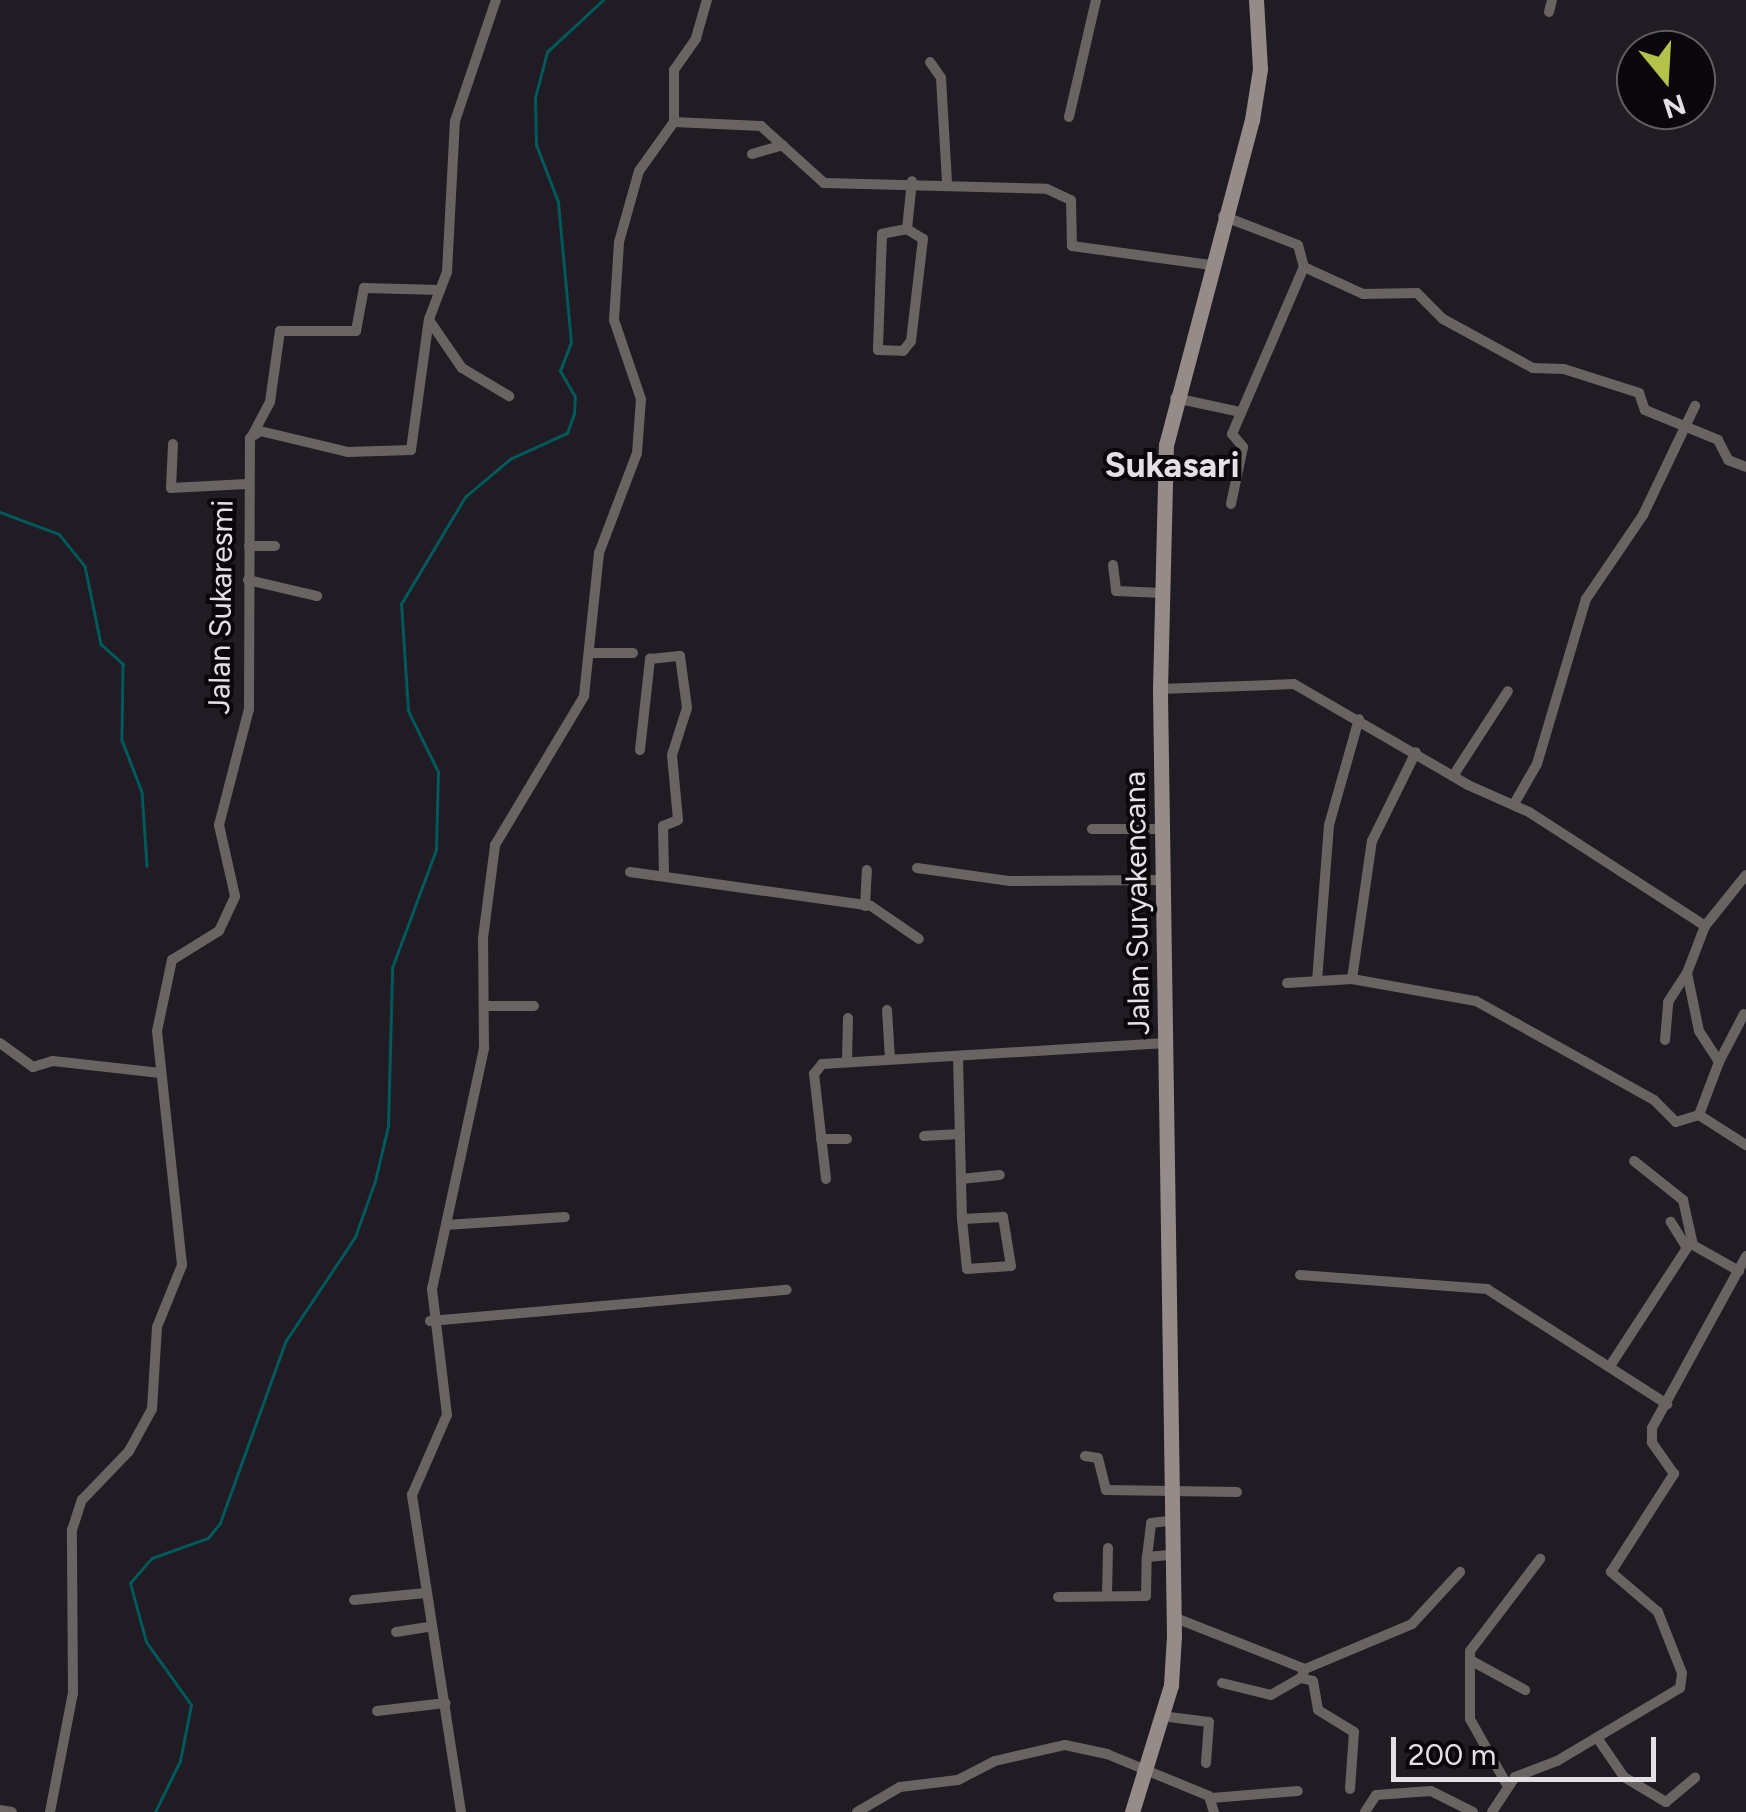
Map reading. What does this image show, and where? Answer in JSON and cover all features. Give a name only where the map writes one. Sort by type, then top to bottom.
[{"type":"street","points":[[253,434],[348,452],[407,454],[419,416],[429,320],[440,290],[459,97],[496,0]]},
{"type":"street","points":[[462,1812],[413,1488],[447,1415],[430,1321],[446,1224],[484,1048],[483,938],[496,845],[578,708],[590,653],[598,553],[642,426],[635,375],[614,322],[619,242],[639,171],[674,122],[674,70],[696,38],[707,0]]},
{"type":"street","points":[[1069,117],[1096,0]]},
{"type":"street","name":"Jalan Suryakencana","points":[[1132,1812],[1162,1716],[1172,1617],[1160,689],[1174,398],[1259,80],[1256,0]]},
{"type":"street","points":[[930,62],[941,78],[947,181]]},
{"type":"street","points":[[674,122],[764,127],[824,183],[947,181],[1064,194],[1072,206],[1068,239],[1076,248],[1211,265]]},
{"type":"street","points":[[752,154],[783,145]]},
{"type":"street","points":[[908,230],[912,181]]},
{"type":"street","points":[[1222,216],[1298,245],[1304,267],[1232,434],[1243,447],[1231,504]]},
{"type":"street","points":[[908,230],[923,240],[911,342],[903,351],[878,350],[882,234],[908,230]]},
{"type":"street","points":[[1304,267],[1376,298],[1417,293],[1443,319],[1526,365],[1639,393],[1645,410],[1684,430],[1718,440],[1728,460],[1746,467]]},
{"type":"street","name":"Jalan Sukaresmi","points":[[50,1812],[72,1693],[72,1530],[82,1500],[129,1451],[152,1409],[157,1327],[182,1265],[157,1031],[172,960],[219,931],[232,911],[234,871],[219,825],[249,708],[247,484],[253,434],[270,402],[280,331],[356,331],[364,288],[440,290]]},
{"type":"street","points":[[429,320],[462,368],[509,396]]},
{"type":"street","points":[[1174,398],[1240,412]]},
{"type":"street","points":[[1514,804],[1537,764],[1586,600],[1643,515],[1695,406]]},
{"type":"street","points":[[173,444],[171,488],[247,484]]},
{"type":"street","points":[[249,546],[276,546]]},
{"type":"street","points":[[1112,565],[1116,591],[1162,593]]},
{"type":"street","points":[[248,580],[318,596]]},
{"type":"street","points":[[590,653],[632,654]]},
{"type":"street","points":[[640,750],[650,659],[680,656],[687,708],[672,755],[678,824],[662,826],[664,874]]},
{"type":"street","points":[[1160,689],[1288,682],[1360,718],[1453,776],[1514,804],[1704,926]]},
{"type":"street","points":[[1453,776],[1508,692]]},
{"type":"street","points":[[1317,981],[1329,825],[1360,718]]},
{"type":"street","points":[[1352,979],[1372,841],[1416,752]]},
{"type":"street","points":[[1092,830],[1164,829]]},
{"type":"street","points":[[917,868],[1010,880],[1164,880]]},
{"type":"street","points":[[864,906],[867,870]]},
{"type":"street","points":[[630,872],[864,906],[918,939]]},
{"type":"street","points":[[1666,1040],[1672,991],[1688,973],[1704,926],[1746,875]]},
{"type":"street","points":[[1688,973],[1699,1031],[1719,1062]]},
{"type":"street","points":[[1287,983],[1352,979],[1476,1001],[1566,1058],[1654,1100],[1676,1122],[1699,1116],[1746,1145]]},
{"type":"street","points":[[484,1006],[534,1006]]},
{"type":"street","points":[[887,1010],[890,1059]]},
{"type":"street","points":[[1699,1116],[1719,1062],[1744,1014]]},
{"type":"street","points":[[848,1018],[848,1060]]},
{"type":"street","points":[[0,1043],[33,1067],[53,1061],[160,1073]]},
{"type":"street","points":[[826,1179],[816,1067],[848,1060],[1166,1043]]},
{"type":"street","points":[[958,1057],[962,1219],[968,1271],[1011,1266],[1003,1217],[962,1219]]},
{"type":"street","points":[[924,1136],[960,1134]]},
{"type":"street","points":[[821,1139],[847,1138]]},
{"type":"street","points":[[1634,1161],[1683,1200],[1693,1246],[1739,1271]]},
{"type":"street","points":[[961,1179],[1000,1175]]},
{"type":"street","points":[[446,1224],[565,1216]]},
{"type":"street","points":[[1610,1366],[1688,1248],[1670,1222]]},
{"type":"street","points":[[1492,1812],[1506,1783],[1598,1739],[1667,1700],[1682,1682],[1658,1612],[1611,1572],[1674,1474],[1650,1436],[1746,1256]]},
{"type":"street","points":[[1300,1275],[1486,1289],[1667,1404]]},
{"type":"street","points":[[430,1321],[548,1305],[787,1290]]},
{"type":"street","points":[[1085,1456],[1098,1458],[1100,1488],[1237,1492]]},
{"type":"street","points":[[1058,1597],[1146,1596],[1151,1523],[1168,1521]]},
{"type":"street","points":[[1107,1595],[1108,1548]]},
{"type":"street","points":[[1148,1557],[1172,1555]]},
{"type":"street","points":[[1506,1783],[1470,1719],[1470,1660],[1480,1629],[1540,1559]]},
{"type":"street","points":[[1222,1683],[1271,1696],[1303,1673],[1412,1624],[1460,1572]]},
{"type":"street","points":[[354,1600],[426,1593]]},
{"type":"street","points":[[1172,1617],[1303,1673],[1313,1681],[1318,1710],[1354,1732],[1350,1789]]},
{"type":"street","points":[[396,1632],[432,1626]]},
{"type":"street","points":[[1470,1660],[1525,1690]]},
{"type":"street","points":[[377,1710],[446,1703]]},
{"type":"street","points":[[1162,1716],[1208,1722],[1206,1764]]},
{"type":"street","points":[[1598,1739],[1624,1777],[1663,1807],[1695,1778]]},
{"type":"street","points":[[857,1812],[900,1788],[958,1780],[995,1761],[1065,1745],[1108,1754],[1146,1776],[1212,1798],[1298,1791]]},
{"type":"street","points":[[1365,1812],[1372,1796],[1430,1792],[1474,1812]]},
{"type":"street","points":[[1212,1798],[1214,1812]]},
{"type":"street","points":[[0,1810],[12,1812]]},
{"type":"waterway","points":[[155,1812],[180,1761],[191,1705],[146,1642],[130,1583],[152,1558],[208,1538],[220,1523],[285,1342],[355,1237],[375,1181],[388,1126],[392,968],[436,850],[438,772],[408,711],[401,604],[465,497],[510,459],[567,433],[574,414],[575,397],[560,371],[571,343],[558,202],[536,145],[535,98],[547,52],[603,0]]},
{"type":"waterway","points":[[0,512],[59,534],[85,566],[101,644],[123,664],[122,740],[142,792],[147,866]]},
{"type":"district","name":"Sukasari","points":[[1172,465]]}]
